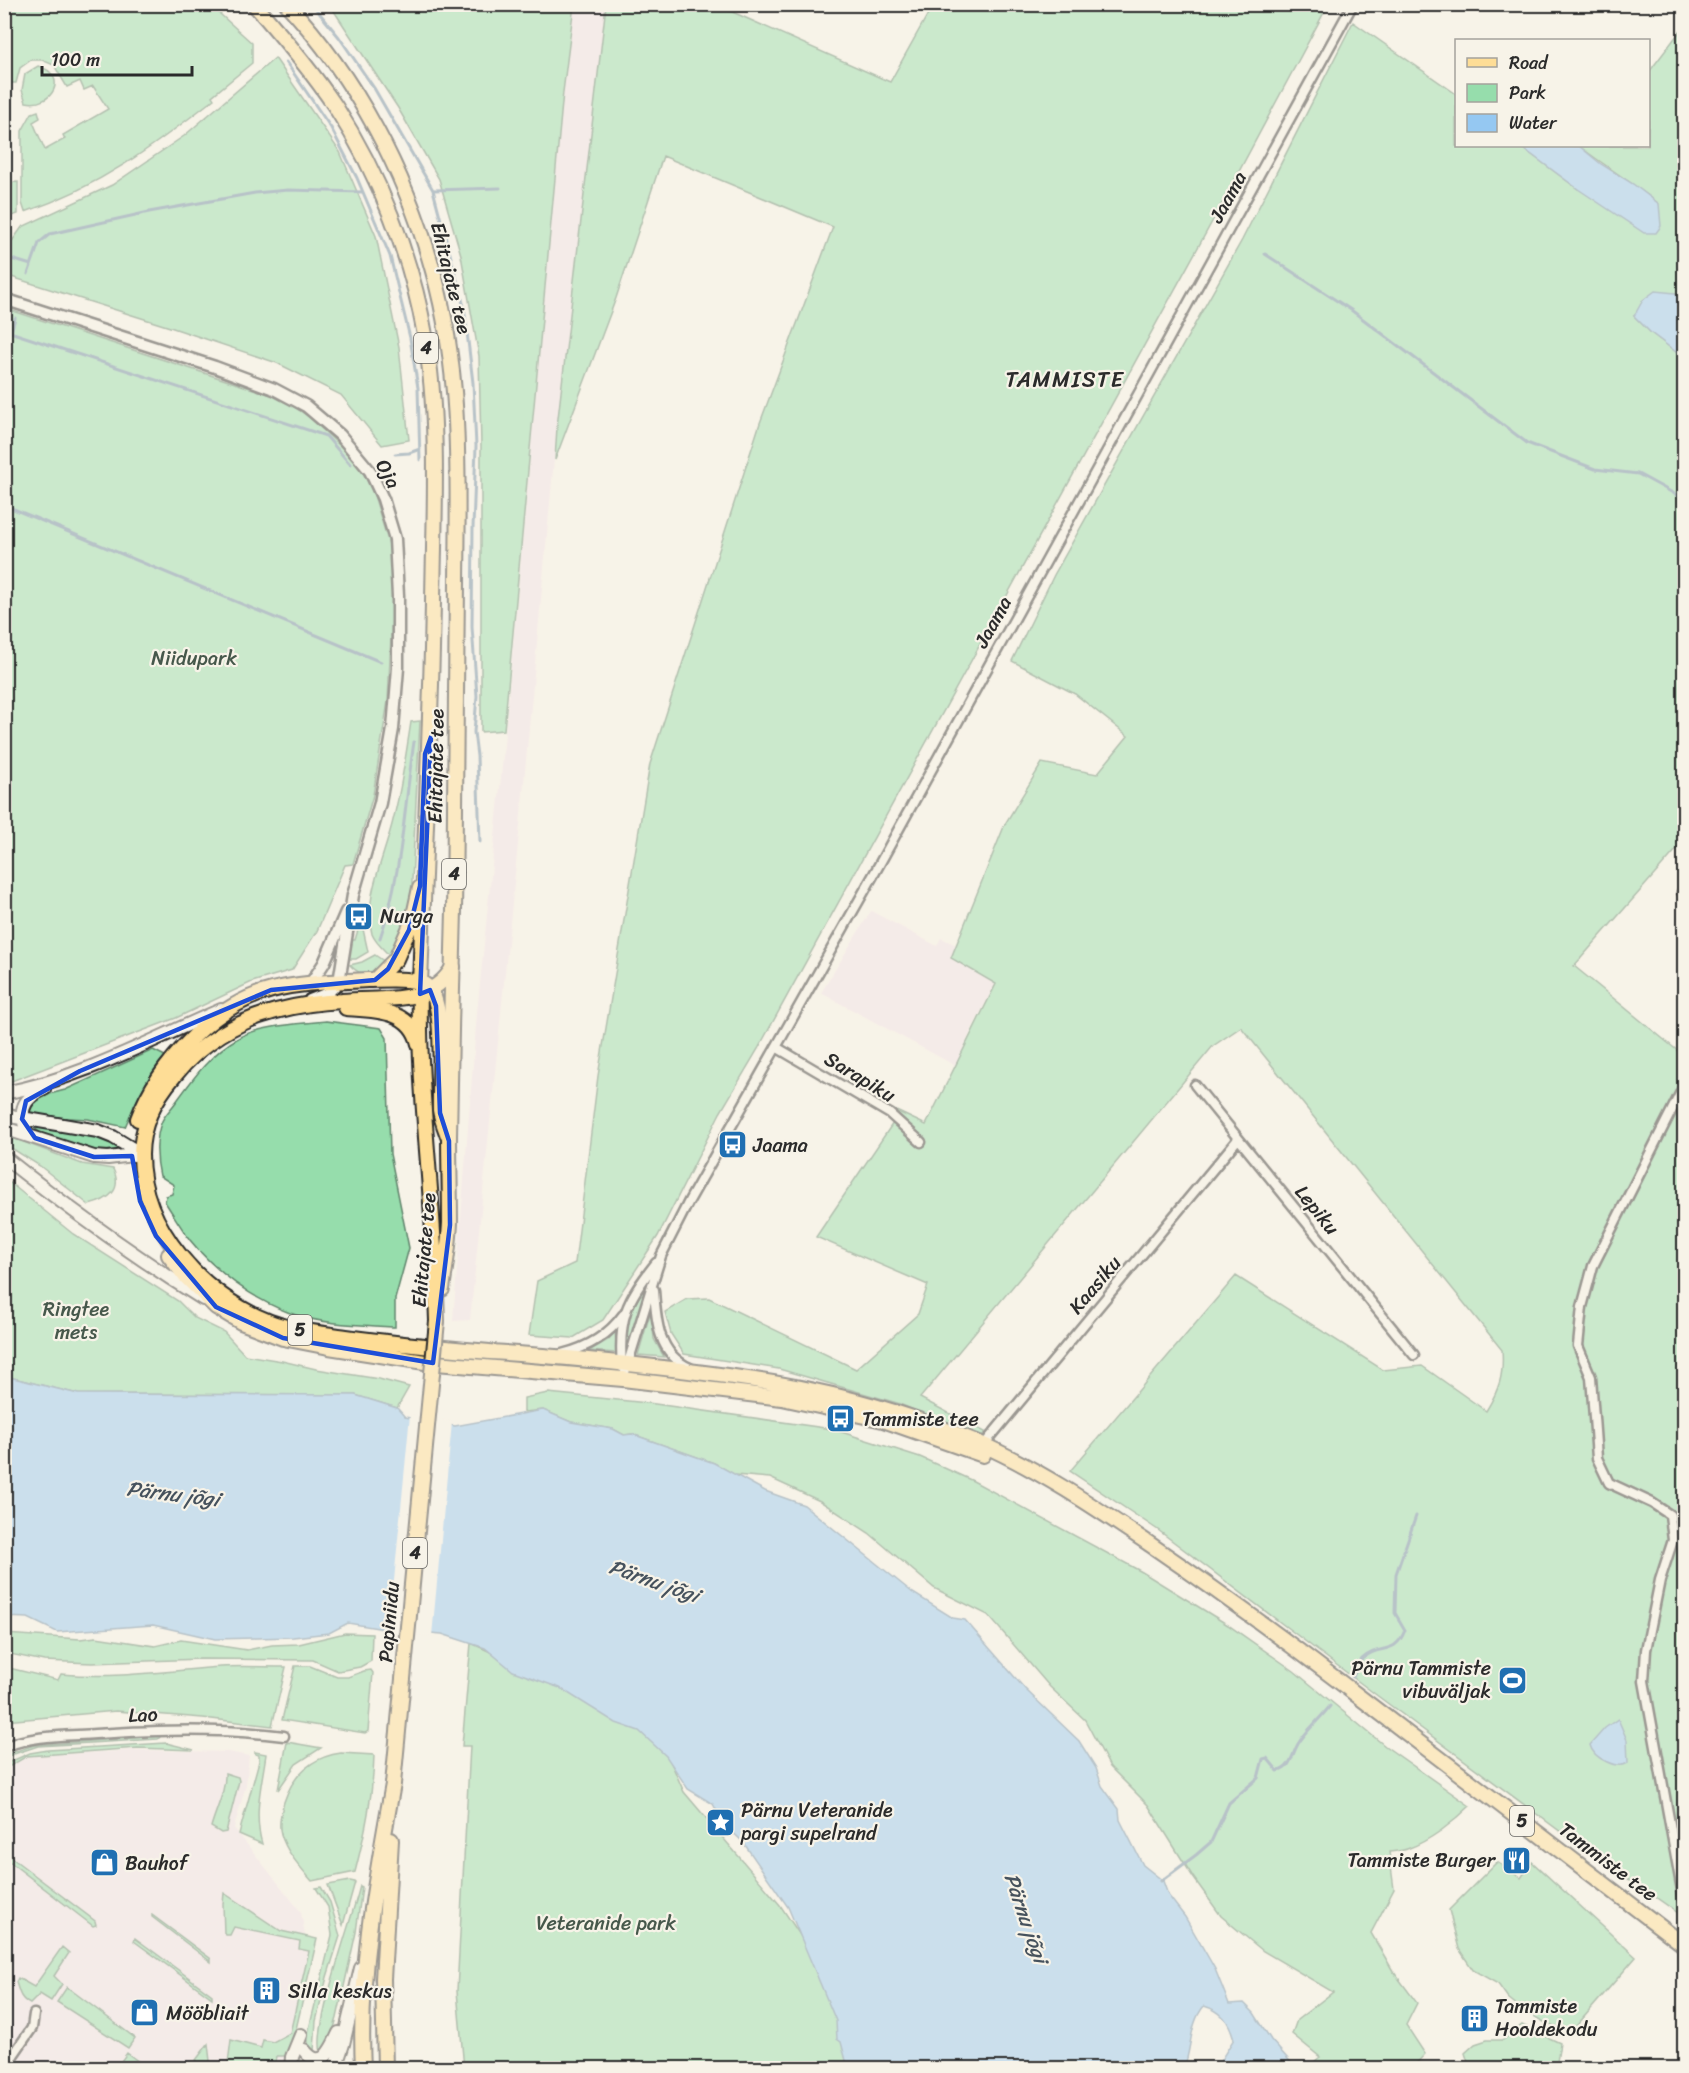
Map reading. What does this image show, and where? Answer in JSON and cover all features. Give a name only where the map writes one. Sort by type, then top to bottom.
[{"type":"main road","name":"Ehitajate tee","points":[[254,4],[309,69],[336,108],[355,142],[381,194],[401,245],[425,335],[433,436],[434,511],[431,737],[424,988],[420,1047],[437,1321]]},
{"type":"main road","name":"Ehitajate tee","points":[[286,4],[304,23],[357,97],[384,144],[414,210],[434,271],[445,319],[454,383],[458,426],[456,782],[449,1141],[450,1226],[437,1321]]},
{"type":"main road","points":[[375,980],[394,963],[409,930],[415,909],[420,886],[424,754],[431,737]]},
{"type":"main road","points":[[449,1141],[440,1113],[440,1036],[436,1006],[424,988],[446,980],[453,967]]},
{"type":"main road","name":"5","points":[[216,1307],[185,1276],[165,1251],[148,1222],[137,1190],[135,1153],[142,1110],[162,1075],[193,1038],[234,1004],[271,990],[310,983],[375,980],[424,988]]},
{"type":"main road","name":"5","points":[[135,1153],[151,1111],[165,1088],[192,1056],[231,1028],[263,1015],[293,1007],[342,1001],[393,999],[424,988]]},
{"type":"main road","points":[[4,1093],[29,1089],[80,1071],[234,1004]]},
{"type":"main road","points":[[293,1007],[372,1010],[400,1017],[414,1029],[420,1047]]},
{"type":"main road","points":[[35,1138],[22,1119],[26,1101],[34,1094],[75,1076],[80,1071]]},
{"type":"main road","points":[[4,1115],[98,1131],[113,1137],[135,1153]]},
{"type":"main road","points":[[4,1128],[94,1156],[108,1158],[135,1153]]},
{"type":"main road","name":"Tammiste tee","points":[[135,1153],[149,1202],[170,1242],[205,1281],[246,1311],[270,1322],[297,1329],[441,1349],[626,1363],[784,1385],[877,1406],[905,1415],[980,1449],[1191,1572],[1339,1681],[1683,1943]]},
{"type":"main road","points":[[4,1157],[44,1189],[149,1264],[216,1307]]},
{"type":"main road","name":"Tammiste tee","points":[[216,1307],[262,1332],[329,1347],[424,1362],[623,1379],[782,1398],[883,1420],[980,1449]]},
{"type":"main road","name":"Papiniidu","points":[[385,2068],[382,1979],[393,1784],[437,1321]]},
{"type":"main road","name":"Papiniidu","points":[[335,2068],[367,1946],[393,1784]]},
{"type":"main road","name":"4","points":[[363,2068],[361,2006],[367,1946]]},
{"type":"main road","points":[[304,2050],[308,2056],[318,2059],[330,2054],[351,2008]]},
{"type":"main road","points":[[291,2068],[292,2057],[301,2035],[308,2068]]},
{"type":"street","name":"Jaama","points":[[623,1379],[626,1363],[661,1256],[689,1201],[874,874],[1353,4]]},
{"type":"street","name":"Oja","points":[[4,299],[215,367],[274,389],[306,406],[340,435],[370,471],[383,499],[395,539],[398,596],[398,668],[393,729],[380,803],[353,895],[324,963],[310,983]]},
{"type":"street","name":"Oja","points":[[339,982],[353,895]]},
{"type":"street","points":[[293,1007],[328,993],[339,982]]},
{"type":"street","name":"Sarapiku","points":[[776,1047],[890,1113],[921,1142]]},
{"type":"street","name":"Lepiku","points":[[1195,1085],[1414,1355]]},
{"type":"street","points":[[1684,1086],[1593,1266],[1582,1307],[1578,1346],[1591,1377],[1597,1458],[1610,1483],[1652,1503],[1670,1515],[1673,1540],[1655,1604],[1646,1650],[1644,1681],[1684,1901]]},
{"type":"street","name":"Kaasiku","points":[[980,1449],[1238,1139]]},
{"type":"street","name":"Jaama","points":[[554,1356],[575,1351],[592,1343],[618,1322],[645,1276],[661,1256]]},
{"type":"street","name":"Jaama","points":[[653,1282],[661,1339],[675,1360],[702,1373]]},
{"type":"street","name":"Jaama","points":[[625,1312],[621,1334],[626,1363]]},
{"type":"street","name":"Lao","points":[[4,1747],[27,1740],[155,1731],[250,1732],[284,1736]]},
{"type":"street","points":[[1683,1943],[1684,1923]]},
{"type":"street","points":[[5,2068],[32,2028],[34,2014]]},
{"type":"street","points":[[4,2047],[14,2054]]},
{"type":"highlighted area","points":[[431,737],[420,994],[430,990],[436,1006],[440,1113],[449,1141],[450,1225],[433,1363],[283,1338],[216,1307],[156,1236],[140,1201],[132,1156],[94,1157],[35,1138],[22,1119],[26,1101],[80,1071],[271,990],[375,980],[388,969],[409,930],[420,886],[425,754]]},
{"type":"shaded area","points":[[574,5],[606,5],[557,427],[470,1320],[453,1321],[477,1013],[501,778],[563,92]]},
{"type":"shaded area","points":[[871,911],[937,946],[941,938],[956,945],[951,958],[996,983],[956,1066],[821,993]]},
{"type":"shaded area","points":[[137,1750],[228,1752],[249,1756],[246,1785],[234,1828],[301,1912],[308,1952],[284,2061],[285,2068],[5,2068],[5,1769],[29,1756]]},
{"type":"green space","points":[[4,5],[210,5],[252,43],[252,63],[212,96],[214,99],[147,149],[77,191],[25,212],[22,203],[22,131],[32,113],[38,111],[40,118],[33,122],[45,150],[65,139],[63,135],[108,109],[93,86],[84,90],[80,81],[67,87],[54,65],[42,60],[31,60],[20,68],[16,83],[5,83]]},
{"type":"green space","points":[[330,5],[574,5],[563,92],[504,730],[481,732],[479,356],[461,255],[439,179],[398,108]]},
{"type":"green space","points":[[606,5],[730,5],[728,10],[890,82],[933,5],[1328,5],[1213,220],[758,1049],[720,1113],[658,1236],[603,1320],[573,1338],[529,1335],[537,1281],[575,1263],[598,1076],[650,764],[760,423],[833,227],[663,156],[616,298],[555,460]]},
{"type":"green space","points":[[1353,22],[1455,93],[1455,147],[1521,147],[1578,189],[1659,204],[1580,147],[1650,147],[1650,71],[1684,26],[1684,300],[1675,293],[1634,316],[1651,333],[1684,358],[1684,841],[1574,966],[1684,1056],[1684,1917],[1638,1885],[1619,1875],[1158,1530],[1070,1471],[1236,1276],[1383,1370],[1422,1366],[1486,1411],[1497,1389],[1501,1375],[1502,1350],[1241,1027],[1213,1046],[920,1398],[985,1432],[981,1438],[897,1403],[779,1369],[684,1354],[671,1334],[665,1312],[687,1299],[709,1298],[856,1369],[918,1314],[928,1285],[816,1237],[893,1123],[894,1110],[926,1125],[996,984],[951,958],[1005,824],[1042,763],[1097,774],[1128,736],[1075,694],[1012,661],[1054,575],[1242,240]]},
{"type":"green space","points":[[275,58],[340,152],[376,236],[399,347],[409,440],[382,445],[341,395],[277,363],[5,275],[5,251],[22,227],[112,185],[184,136]]},
{"type":"green space","points":[[38,66],[48,70],[53,76],[54,90],[43,100],[35,103],[26,102],[22,90],[25,74]]},
{"type":"green space","points":[[18,182],[18,214],[5,218],[5,183]]},
{"type":"green space","name":"Niidupark","points":[[4,308],[281,398],[309,417],[352,457],[373,492],[391,551],[392,615],[388,701],[373,795],[353,864],[345,865],[317,931],[292,970],[252,982],[176,1018],[9,1082],[4,1082]]},
{"type":"green space","points":[[420,721],[411,900],[389,955],[372,934],[370,910],[396,807],[411,722]]},
{"type":"green space","points":[[361,920],[368,952],[356,959],[347,959],[350,940],[355,940]]},
{"type":"green space","points":[[375,955],[388,964],[369,973],[359,972],[350,965],[362,962]]},
{"type":"green space","points":[[326,1021],[381,1028],[387,1038],[390,1154],[409,1248],[395,1299],[395,1327],[316,1320],[290,1313],[262,1300],[235,1283],[211,1263],[190,1240],[165,1202],[166,1196],[172,1194],[174,1185],[160,1176],[157,1148],[160,1127],[165,1116],[204,1066],[230,1043],[248,1033]]},
{"type":"green space","points":[[153,1050],[165,1056],[147,1081],[125,1127],[88,1119],[30,1114],[29,1110],[33,1102],[42,1096],[65,1090]]},
{"type":"green space","points":[[32,1126],[104,1138],[121,1151],[102,1153],[43,1135]]},
{"type":"green space","points":[[5,1135],[82,1164],[113,1169],[116,1176],[115,1188],[108,1197],[89,1205],[40,1166],[5,1144]]},
{"type":"green space","name":"Ringtee mets","points":[[4,1178],[73,1234],[178,1301],[195,1318],[224,1332],[245,1355],[379,1379],[409,1387],[397,1408],[355,1395],[78,1394],[5,1376]]},
{"type":"green space","points":[[645,1287],[646,1292],[627,1354],[624,1338],[628,1319]]},
{"type":"green space","points":[[651,1310],[654,1339],[664,1357],[638,1355]]},
{"type":"green space","points":[[615,1332],[617,1353],[589,1351],[608,1340]]},
{"type":"green space","points":[[548,1393],[648,1403],[832,1429],[920,1457],[973,1481],[1142,1572],[1228,1625],[1294,1671],[1385,1746],[1470,1806],[1449,1825],[1416,1846],[1389,1852],[1394,1889],[1371,1933],[1393,1971],[1417,2003],[1406,2025],[1425,2054],[1412,2068],[1311,2068],[1309,2066],[1320,2057],[1292,2034],[1297,2020],[1333,1992],[1263,1951],[1221,1916],[1193,1877],[1148,1805],[1110,1767],[1085,1720],[1050,1687],[988,1615],[934,1588],[869,1533],[820,1501],[770,1478],[735,1475],[714,1463],[632,1434],[624,1435],[613,1429],[571,1422],[543,1410],[524,1412],[524,1398]]},
{"type":"green space","points":[[345,1633],[372,1634],[371,1661],[360,1667],[338,1671],[313,1660],[201,1659],[92,1663],[44,1661],[5,1653],[5,1634],[80,1639],[96,1637],[155,1646],[181,1640],[247,1650],[272,1645],[299,1644]]},
{"type":"green space","name":"Veteranide park","points":[[471,1643],[530,1670],[661,1740],[684,1792],[780,1905],[828,1977],[856,2068],[464,2068],[457,1991],[470,1746],[462,1746]]},
{"type":"green space","points":[[295,1666],[310,1666],[337,1677],[348,1677],[371,1670],[373,1673],[368,1731],[365,1733],[282,1720]]},
{"type":"green space","points":[[5,1667],[58,1680],[61,1674],[121,1675],[221,1667],[286,1667],[272,1726],[116,1711],[5,1721]]},
{"type":"green space","points":[[161,1736],[158,1739],[38,1746],[5,1757],[5,1755],[34,1745]]},
{"type":"green space","points":[[287,1742],[321,1748],[296,1764],[278,1790]]},
{"type":"green space","points":[[166,1743],[194,1750],[138,1748],[27,1756],[5,1769],[5,1764],[30,1753],[48,1750]]},
{"type":"green space","points":[[255,1752],[266,1754],[258,1810],[262,1844],[239,1834],[259,1761],[259,1755]]},
{"type":"green space","points":[[341,1753],[374,1755],[370,1800],[362,1843],[355,1872],[312,1881],[286,1847],[281,1834],[280,1818],[288,1792],[298,1776],[313,1763]]},
{"type":"green space","points":[[225,1773],[238,1777],[239,1781],[226,1832],[221,1833],[211,1827],[222,1793]]},
{"type":"green space","points":[[4,1852],[95,1921],[96,1925],[93,1926],[5,1858]]},
{"type":"green space","points":[[1497,1862],[1521,1878],[1532,1862],[1636,1957],[1571,2032],[1544,2022],[1523,2010],[1508,1998],[1498,1984],[1473,1970],[1459,1949],[1449,1910]]},
{"type":"green space","points":[[355,1882],[343,1925],[328,1885]]},
{"type":"green space","points":[[360,1886],[362,1887],[356,1932],[337,2018],[330,2041],[321,2052],[320,2039],[328,1997]]},
{"type":"green space","points":[[321,1887],[330,1902],[340,1936],[316,2021],[314,2051],[308,2045],[308,2033],[332,1935],[328,1907],[316,1888]]},
{"type":"green space","points":[[224,1893],[281,1931],[317,1939],[289,2059],[286,2056],[277,2056],[275,2066],[231,2066],[228,2063],[231,2040],[261,2048],[263,2040],[273,2042],[290,2033],[309,1951],[299,1949],[300,1941],[234,1927],[230,1935],[226,1935],[224,1933]]},
{"type":"green space","points":[[152,1915],[211,1959],[211,1962],[152,1917]]},
{"type":"green space","points":[[135,1938],[212,1995],[212,1998],[134,1941]]},
{"type":"green space","points":[[62,1947],[69,1953],[54,1976],[62,1984],[51,2001],[40,1994],[30,2004],[19,1992],[16,1982],[18,1978],[34,1987]]},
{"type":"green space","points":[[67,1987],[135,2038],[128,2048],[57,2002]]},
{"type":"green space","points":[[1522,2025],[1560,2043],[1556,2068],[1470,2068],[1465,2053],[1475,2044],[1487,2040],[1503,2040]]},
{"type":"green space","points":[[208,2044],[210,2061],[203,2068],[190,2068]]},
{"type":"green space","points":[[127,2053],[147,2068],[116,2068]]},
{"type":"water","points":[[1521,147],[1580,147],[1659,204],[1661,226],[1656,233],[1644,233],[1578,189]]},
{"type":"water","points":[[1655,291],[1675,293],[1684,300],[1684,358],[1651,333],[1634,316],[1643,300]]},
{"type":"water","name":"Pärnu jõgi","points":[[5,1376],[78,1394],[355,1395],[397,1408],[405,1417],[455,1426],[543,1410],[571,1422],[613,1429],[624,1435],[632,1434],[714,1463],[765,1491],[804,1505],[913,1593],[953,1618],[965,1620],[1025,1689],[1079,1741],[1096,1768],[1102,1786],[1119,1809],[1120,1820],[1143,1865],[1163,1881],[1168,1895],[1185,1917],[1215,1969],[1229,2004],[1244,2003],[1254,2013],[1271,2040],[1296,2068],[1216,2068],[1234,2039],[1224,2018],[1216,2011],[1204,2006],[1193,2028],[1184,2068],[848,2068],[841,2042],[837,2039],[836,2021],[788,1907],[743,1842],[724,1824],[713,1804],[688,1789],[666,1756],[639,1731],[616,1723],[560,1688],[513,1671],[485,1648],[442,1634],[348,1623],[329,1633],[293,1637],[215,1639],[153,1625],[57,1632],[28,1618],[5,1617]]},
{"type":"water","points":[[1618,1719],[1627,1740],[1628,1763],[1623,1765],[1606,1762],[1592,1750],[1590,1745],[1605,1728]]},
{"type":"pier","points":[[410,1415],[452,1422],[432,1636],[389,1632]]},
{"type":"waterway","points":[[312,4],[339,37],[374,88],[433,190],[464,307],[473,383],[476,446],[472,627],[477,696],[474,732],[480,842]]},
{"type":"waterway","points":[[286,62],[331,128],[357,178],[390,256],[410,338],[418,388],[420,460]]},
{"type":"waterway","points":[[433,190],[500,188]]},
{"type":"waterway","points":[[28,274],[39,243],[50,234],[149,212],[255,193],[288,190],[362,192]]},
{"type":"waterway","points":[[1265,254],[1351,310],[1527,443],[1595,469],[1638,474],[1684,499]]},
{"type":"waterway","points":[[5,257],[31,265]]},
{"type":"waterway","points":[[11,332],[15,318]]},
{"type":"waterway","points":[[4,330],[326,436],[350,464]]},
{"type":"waterway","points":[[395,454],[420,449]]},
{"type":"waterway","points":[[4,505],[381,662]]},
{"type":"waterway","points":[[380,938],[398,866],[414,742]]},
{"type":"waterway","points":[[1353,1677],[1362,1659],[1368,1654],[1396,1644],[1405,1630],[1395,1613],[1396,1574],[1416,1516]]},
{"type":"waterway","points":[[1161,1881],[1211,1842],[1229,1803],[1258,1778],[1263,1759],[1267,1758],[1278,1771],[1286,1767],[1301,1739],[1330,1706]]},
{"type":"place","name":"Nurga","points":[[359,916]]},
{"type":"place","name":"Jaama","points":[[732,1145]]},
{"type":"place","name":"Tammiste tee","points":[[841,1419]]},
{"type":"place","name":"Pärnu Tammiste vibuväljak","points":[[1512,1680]]},
{"type":"place","name":"Pärnu Veteranide pargi supelrand","points":[[720,1822]]},
{"type":"place","name":"Tammiste Burger","points":[[1516,1860]]},
{"type":"place","name":"Bauhof","points":[[104,1863]]},
{"type":"place","name":"Silla keskus","points":[[267,1991]]},
{"type":"place","name":"Mööbliait","points":[[145,2013]]},
{"type":"place","name":"Tammiste Hooldekodu","points":[[1474,2018]]},
{"type":"district","name":"TAMMISTE","points":[[1065,379]]}]
